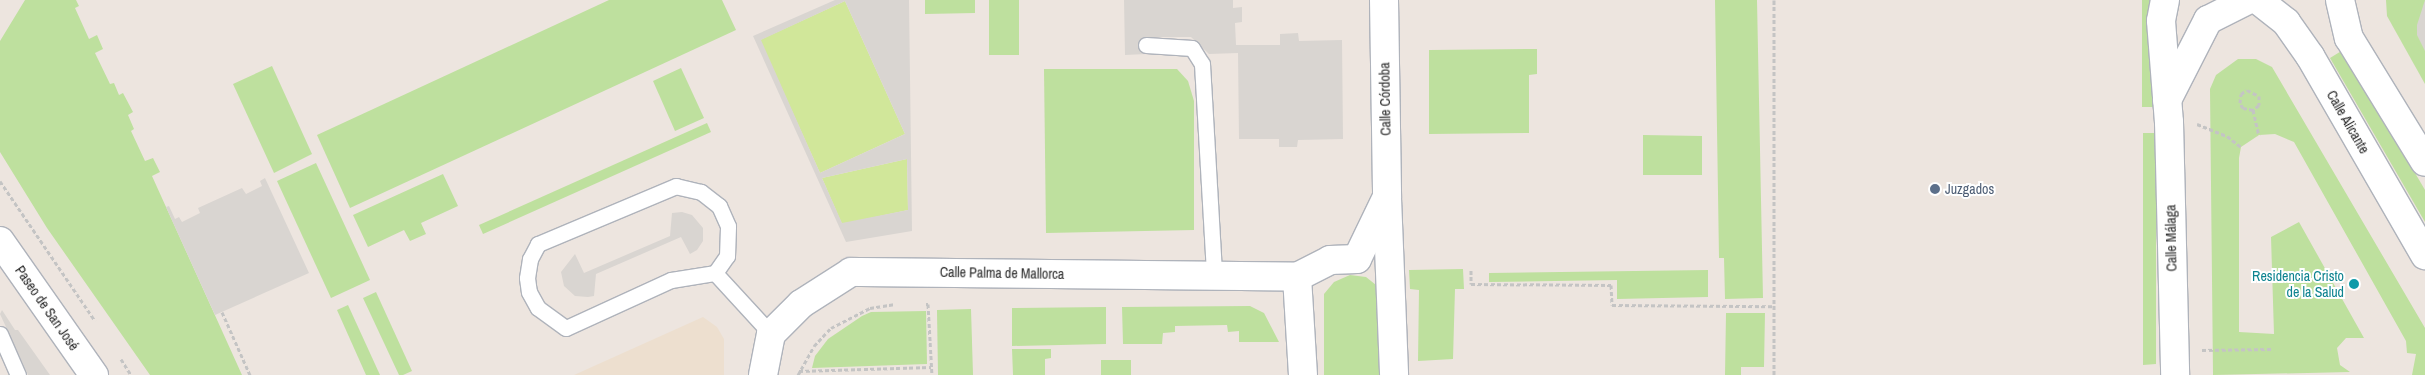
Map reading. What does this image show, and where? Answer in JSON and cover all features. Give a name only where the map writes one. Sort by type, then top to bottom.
[{"type":"street","name":"Calle Córdoba","points":[[1384,0],[1387,198],[1394,375]]},
{"type":"street","name":"Calle Málaga","points":[[2165,0],[2161,21],[2168,111],[2174,362]]},
{"type":"street","name":"Calle Málaga","points":[[2168,111],[2208,20],[2248,0]]},
{"type":"street","name":"Calle Alicante","points":[[2258,0],[2286,22],[2310,56],[2425,255]]},
{"type":"street","points":[[2340,0],[2349,38],[2425,162]]},
{"type":"street","name":"Calle Córdoba","points":[[1357,259],[1387,198]]},
{"type":"street","name":"Paseo de San José","points":[[0,241],[94,375]]},
{"type":"street","points":[[1303,375],[1297,276],[1330,260],[1357,259],[1374,264],[1391,275]]},
{"type":"street","name":"Calle Palma de Mallorca","points":[[771,334],[801,304],[851,272],[1297,276]]},
{"type":"street","points":[[763,375],[771,334]]},
{"type":"lane","points":[[1146,45],[1192,48],[1202,64],[1214,275]]},
{"type":"lane","points":[[676,186],[701,192],[719,206],[728,226],[726,256],[715,274],[671,280],[566,328],[538,308],[527,278],[530,259],[538,244],[676,186]]},
{"type":"lane","points":[[715,274],[771,334]]},
{"type":"lane","points":[[0,334],[18,375]]},
{"type":"path","points":[[1774,0],[1774,375]]},
{"type":"path","points":[[2247,90],[2259,96],[2259,106],[2253,110],[2243,108],[2240,103],[2242,94],[2247,90]]},
{"type":"path","points":[[2253,110],[2259,135]]},
{"type":"path","points":[[2168,111],[2190,122],[2212,128],[2241,147]]},
{"type":"path","points":[[0,181],[99,326]]},
{"type":"path","points":[[1471,270],[1471,284],[1610,285],[1612,305],[1774,306]]},
{"type":"path","points":[[798,373],[814,346],[831,328],[870,308],[899,303]]},
{"type":"path","points":[[919,304],[928,304],[932,375]]},
{"type":"path","points":[[222,312],[250,375]]},
{"type":"path","points":[[2174,362],[2271,349]]},
{"type":"path","points":[[115,351],[131,375]]},
{"type":"path","points":[[798,373],[931,367]]},
{"type":"shaded area","points":[[835,0],[909,0],[912,231],[846,242],[753,36]],"holes":[[[845,1],[905,134],[820,173],[761,40]],[[907,159],[908,210],[842,223],[822,178]]]},
{"type":"shaded area","points":[[1124,0],[1233,0],[1233,8],[1242,7],[1242,22],[1235,23],[1236,45],[1280,45],[1280,34],[1298,33],[1299,41],[1342,40],[1343,139],[1298,140],[1297,147],[1279,147],[1279,139],[1239,139],[1238,53],[1209,54],[1191,37],[1146,37],[1146,54],[1125,55]]},
{"type":"shaded area","points":[[2425,0],[2425,51],[2417,35],[2417,25]]},
{"type":"shaded area","points":[[265,178],[309,273],[215,315],[166,207],[169,206],[175,219],[179,217],[182,222],[200,213],[198,208],[242,188],[246,194],[262,186],[260,181]]},
{"type":"shaded area","points":[[682,212],[692,215],[703,228],[703,241],[697,250],[690,254],[681,237],[596,274],[594,296],[575,296],[564,286],[561,272],[575,254],[584,273],[670,236],[672,213]]},
{"type":"shaded area","points":[[2,310],[50,375],[28,375],[0,314]]},
{"type":"shaded area","points":[[703,317],[717,327],[724,339],[724,375],[574,375]]},
{"type":"green space","points":[[25,0],[76,0],[79,6],[75,8],[89,39],[97,35],[103,49],[95,53],[110,84],[114,83],[119,95],[123,93],[133,112],[128,115],[134,129],[131,131],[145,161],[153,158],[160,172],[152,176],[242,375],[150,375],[47,228],[0,152],[0,41]]},
{"type":"green space","points":[[609,0],[722,0],[736,30],[350,208],[317,135]]},
{"type":"green space","points":[[925,0],[975,0],[975,13],[925,14]]},
{"type":"green space","points":[[989,0],[1019,0],[1019,55],[989,55]]},
{"type":"green space","points":[[1715,0],[1757,0],[1763,298],[1725,299],[1724,258],[1719,258]]},
{"type":"green space","points":[[2142,0],[2154,0],[2155,107],[2142,107]]},
{"type":"green space","points":[[2386,0],[2425,0],[2425,84],[2387,16]]},
{"type":"green space","points":[[845,1],[905,134],[820,173],[760,40]]},
{"type":"green space","points":[[1537,49],[1537,74],[1529,75],[1529,133],[1429,134],[1429,50]]},
{"type":"green space","points":[[2343,50],[2425,190],[2425,222],[2330,58]]},
{"type":"green space","points":[[2238,59],[2256,59],[2272,67],[2425,328],[2425,375],[2412,375],[2416,354],[2407,353],[2406,341],[2294,142],[2275,134],[2259,135],[2241,147],[2239,158],[2239,332],[2274,334],[2271,237],[2299,222],[2364,338],[2346,338],[2337,348],[2340,365],[2350,372],[2213,375],[2210,89],[2216,75]]},
{"type":"green space","points":[[272,66],[312,154],[274,173],[233,84]]},
{"type":"green space","points":[[681,68],[704,118],[675,131],[653,81]]},
{"type":"green space","points":[[1044,69],[1177,69],[1188,81],[1194,101],[1194,230],[1046,233]]},
{"type":"green space","points":[[707,123],[711,132],[483,234],[479,225]]},
{"type":"green space","points":[[2143,133],[2156,133],[2156,364],[2143,365]]},
{"type":"green space","points":[[1643,135],[1702,136],[1702,175],[1643,175]]},
{"type":"green space","points":[[907,159],[908,210],[842,224],[822,178]]},
{"type":"green space","points":[[316,163],[370,280],[331,298],[277,181]]},
{"type":"green space","points":[[443,174],[458,206],[421,223],[426,234],[410,241],[404,230],[368,247],[353,215]]},
{"type":"green space","points":[[1463,269],[1464,289],[1455,289],[1453,359],[1418,361],[1419,290],[1410,289],[1409,270]]},
{"type":"green space","points":[[1708,270],[1708,297],[1617,299],[1617,280],[1489,282],[1489,273]]},
{"type":"green space","points":[[1350,275],[1366,277],[1381,289],[1387,375],[1324,375],[1324,294],[1334,282]]},
{"type":"green space","points":[[376,292],[412,371],[403,375],[399,375],[363,298]]},
{"type":"green space","points":[[348,305],[380,375],[366,375],[337,310]]},
{"type":"green space","points":[[1250,306],[1264,313],[1279,342],[1239,342],[1239,331],[1228,332],[1227,325],[1175,326],[1175,332],[1163,333],[1162,344],[1123,344],[1122,307]]},
{"type":"green space","points":[[1106,307],[1106,344],[1012,346],[1012,308]]},
{"type":"green space","points":[[971,309],[973,375],[938,375],[937,310]]},
{"type":"green space","points":[[926,311],[927,364],[812,368],[815,356],[828,339],[862,316],[871,312]]},
{"type":"green space","points":[[1726,313],[1765,313],[1764,367],[1741,367],[1741,375],[1725,375]]},
{"type":"green space","points":[[1012,349],[1051,349],[1051,358],[1045,359],[1045,375],[1013,375]]},
{"type":"green space","points":[[1101,360],[1131,360],[1131,375],[1101,375]]},
{"type":"place","name":"Juzgados","points":[[1935,189]]},
{"type":"place","name":"Residencia Cristo de la Salud","points":[[2354,284]]}]
